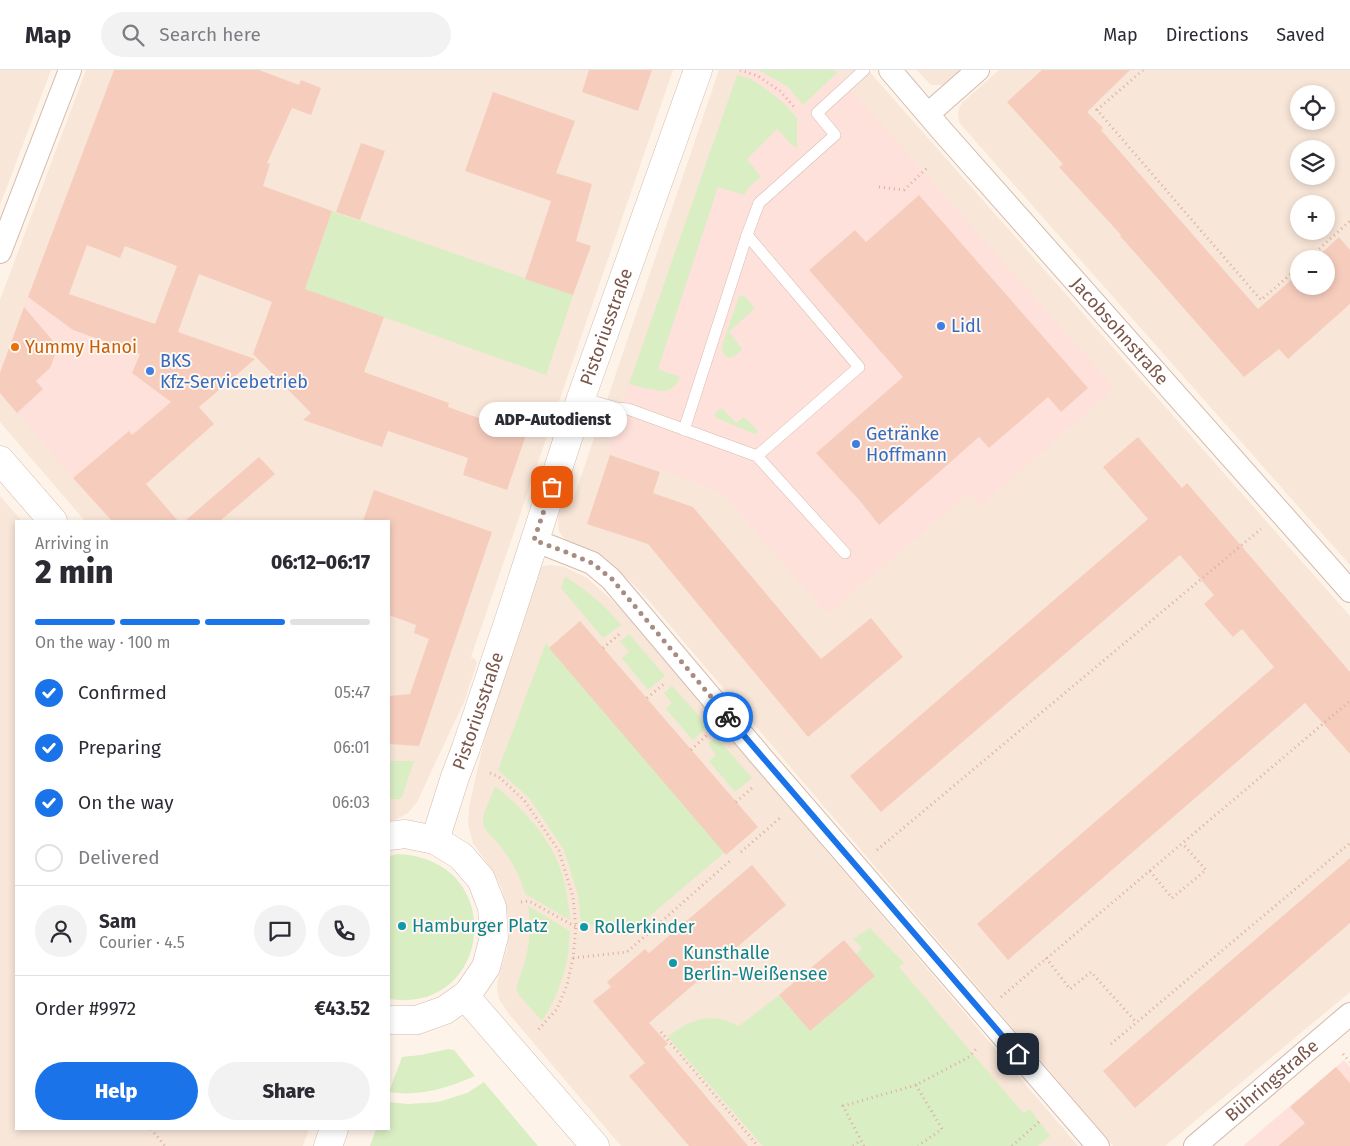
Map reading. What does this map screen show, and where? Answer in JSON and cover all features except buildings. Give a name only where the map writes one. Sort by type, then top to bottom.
[{"type":"street","points":[[0,252],[70,70]]},
{"type":"street","name":"Pistoriusstraße","points":[[435,840],[510,620],[534,540],[581,398],[698,70]]},
{"type":"street","name":"Jacobsohnstraße","points":[[890,70],[962,154],[1350,591]]},
{"type":"street","points":[[928,114],[978,70]]},
{"type":"street","points":[[0,460],[52,520]]},
{"type":"street","points":[[534,540],[592,563],[612,579],[734,726],[1098,1146]]},
{"type":"street","points":[[390,836],[405,834],[435,840],[461,856],[481,879],[492,907],[494,937],[486,967],[465,996],[445,1010],[417,1020],[390,1020]]},
{"type":"street","points":[[465,996],[595,1146]]},
{"type":"street","name":"Bühringstraße","points":[[1195,1146],[1350,1014]]},
{"type":"street","points":[[328,1146],[334,1130]]},
{"type":"lane","points":[[684,430],[759,203],[835,135],[817,113],[864,70]]},
{"type":"lane","points":[[747,235],[859,367],[757,456]]},
{"type":"lane","points":[[581,398],[617,408],[628,409],[757,456],[845,553]]},
{"type":"path","points":[[740,70],[758,76],[780,91],[801,114],[817,113]]},
{"type":"path","points":[[1143,70],[1097,110],[1261,300],[1290,275]]},
{"type":"path","points":[[879,187],[904,190],[929,166]]},
{"type":"path","points":[[1318,250],[1350,221]]},
{"type":"path","points":[[856,867],[1281,512]]},
{"type":"path","points":[[864,1146],[842,1106],[916,1085],[969,1057],[989,1021],[1046,958],[1350,701]]},
{"type":"path","points":[[490,773],[499,777],[524,800],[559,851],[573,897],[576,927],[573,958],[567,985],[557,1008],[537,1031]]},
{"type":"path","points":[[740,852],[800,801]]},
{"type":"path","points":[[1150,871],[1172,898],[1206,870],[1182,843]]},
{"type":"path","points":[[1111,1044],[1350,843]]},
{"type":"path","points":[[573,958],[627,952],[731,860]]},
{"type":"path","points":[[520,902],[529,901],[576,927]]},
{"type":"path","points":[[1046,958],[1070,989],[1091,972],[1136,1022]]},
{"type":"path","points":[[661,1032],[758,1146]]},
{"type":"path","points":[[916,1085],[942,1129],[918,1146]]},
{"type":"path","points":[[1012,1146],[1060,1103]]},
{"type":"path","points":[[152,1130],[166,1146]]},
{"type":"path","points":[[852,1146],[860,1141]]},
{"type":"shaded area","points":[[0,70],[51,70],[0,205]]},
{"type":"shaded area","points":[[86,70],[673,70],[471,657],[477,663],[464,702],[417,802],[408,813],[390,822],[390,520],[84,520],[0,422],[0,300]]},
{"type":"shaded area","points":[[719,70],[868,70],[1350,616],[1350,992],[1165,1146],[1113,1146],[650,602],[615,568],[568,542],[559,531],[558,517],[562,505],[571,506]]},
{"type":"shaded area","points":[[739,70],[834,70],[1115,388],[981,506],[969,493],[827,615],[721,492],[607,451]]},
{"type":"shaded area","points":[[917,70],[962,70],[950,81],[942,85],[931,85]]},
{"type":"shaded area","points":[[999,70],[1350,70],[1350,565],[963,127],[959,122],[959,108],[962,103]]},
{"type":"shaded area","points":[[34,281],[255,359],[92,500],[0,393],[0,373]]},
{"type":"shaded area","points":[[0,496],[21,520],[15,520],[15,1130],[309,1130],[303,1146],[0,1146]]},
{"type":"shaded area","points":[[543,566],[564,567],[587,578],[616,604],[1078,1146],[621,1146],[509,1014],[499,999],[498,979],[507,949],[509,933],[506,905],[497,878],[473,843],[468,824],[469,807],[489,719],[538,570]]},
{"type":"shaded area","points":[[1344,1060],[1350,1067],[1350,1146],[1243,1146]]},
{"type":"green space","points":[[756,70],[834,70],[837,73],[803,105],[788,87]]},
{"type":"green space","points":[[737,75],[751,79],[769,91],[787,106],[797,118],[797,148],[777,129],[747,159],[761,177],[749,187],[744,195],[718,187],[658,369],[680,377],[677,384],[666,391],[629,384]]},
{"type":"green space","points":[[332,211],[573,295],[546,375],[305,289]]},
{"type":"green space","points":[[743,295],[755,308],[729,332],[742,349],[733,357],[727,357],[722,350],[723,343],[739,296]]},
{"type":"green space","points":[[722,408],[736,423],[744,417],[757,430],[757,433],[755,434],[716,418],[715,413]]},
{"type":"green space","points":[[565,577],[595,598],[621,625],[603,638],[561,588]]},
{"type":"green space","points":[[629,634],[665,676],[648,690],[622,658],[629,652],[620,641]]},
{"type":"green space","points":[[546,643],[725,852],[625,937],[616,928],[581,924],[578,895],[564,850],[530,799],[498,770]]},
{"type":"green space","points":[[672,686],[708,726],[693,740],[666,709],[672,703],[664,693]]},
{"type":"green space","points":[[716,737],[752,778],[735,792],[709,761],[716,755],[708,744]]},
{"type":"green space","points":[[390,761],[414,761],[402,797],[400,799],[390,799]]},
{"type":"green space","points":[[495,786],[529,818],[550,846],[564,880],[570,920],[525,894],[509,858],[485,828],[484,816]]},
{"type":"green space","points":[[398,854],[434,862],[458,881],[471,906],[474,934],[467,961],[450,984],[424,998],[390,999],[390,856]]},
{"type":"green space","points":[[528,906],[570,931],[568,955],[561,981],[542,1021],[519,995],[516,987],[528,947],[530,927]]},
{"type":"green space","points":[[870,928],[904,963],[899,967],[1023,1113],[1030,1109],[1050,1136],[1038,1146],[763,1146],[668,1037],[680,1028],[699,1020],[713,1018],[739,1026],[779,995],[810,1031],[875,976],[856,954],[862,948],[853,939]]},
{"type":"green space","points":[[448,1049],[454,1050],[475,1076],[433,1090],[411,1093],[390,1092],[402,1057]]},
{"type":"green space","points":[[484,1082],[538,1146],[370,1146],[376,1130],[390,1130],[390,1102],[408,1104],[438,1102],[467,1093]]},
{"type":"way so far","points":[[552,487],[534,540],[592,563],[612,579],[728,717]]},
{"type":"place","name":"Lidl","points":[[941,326]]},
{"type":"place","name":"Yummy Hanoi","points":[[15,347]]},
{"type":"place","name":"BKS Kfz-Servicebetrieb","points":[[150,371]]},
{"type":"place","name":"Getränke Hoffmann","points":[[856,444]]},
{"type":"place","name":"ADP-Autodienst","points":[[552,487]]},
{"type":"place","name":"Hamburger Platz","points":[[402,926]]},
{"type":"place","name":"Rollerkinder","points":[[584,927]]},
{"type":"place","name":"Kunsthalle Berlin-Weißensee","points":[[673,963]]},
{"type":"route","points":[[728,717],[1018,1054]]}]
